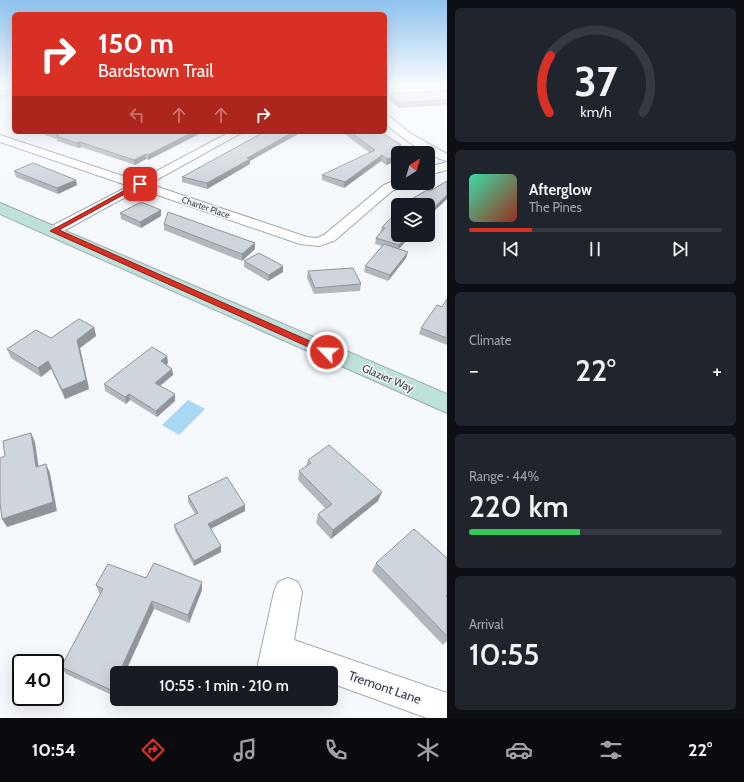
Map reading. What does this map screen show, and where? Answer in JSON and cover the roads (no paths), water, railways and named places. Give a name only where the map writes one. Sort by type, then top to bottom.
[{"type":"street","points":[[387,120],[398,130],[447,158]]},
{"type":"street","points":[[53,231],[234,134]]},
{"type":"street","name":"Charter Place","points":[[0,138],[140,184],[305,241],[319,242],[329,238],[391,186]]},
{"type":"street","points":[[435,169],[447,166]]},
{"type":"street","name":"Glazier Way","points":[[0,208],[447,404]]},
{"type":"street","name":"Tremont Lane","points":[[288,592],[274,661],[447,708]]},
{"type":"water","points":[[188,400],[205,409],[179,435],[162,425]]}]
